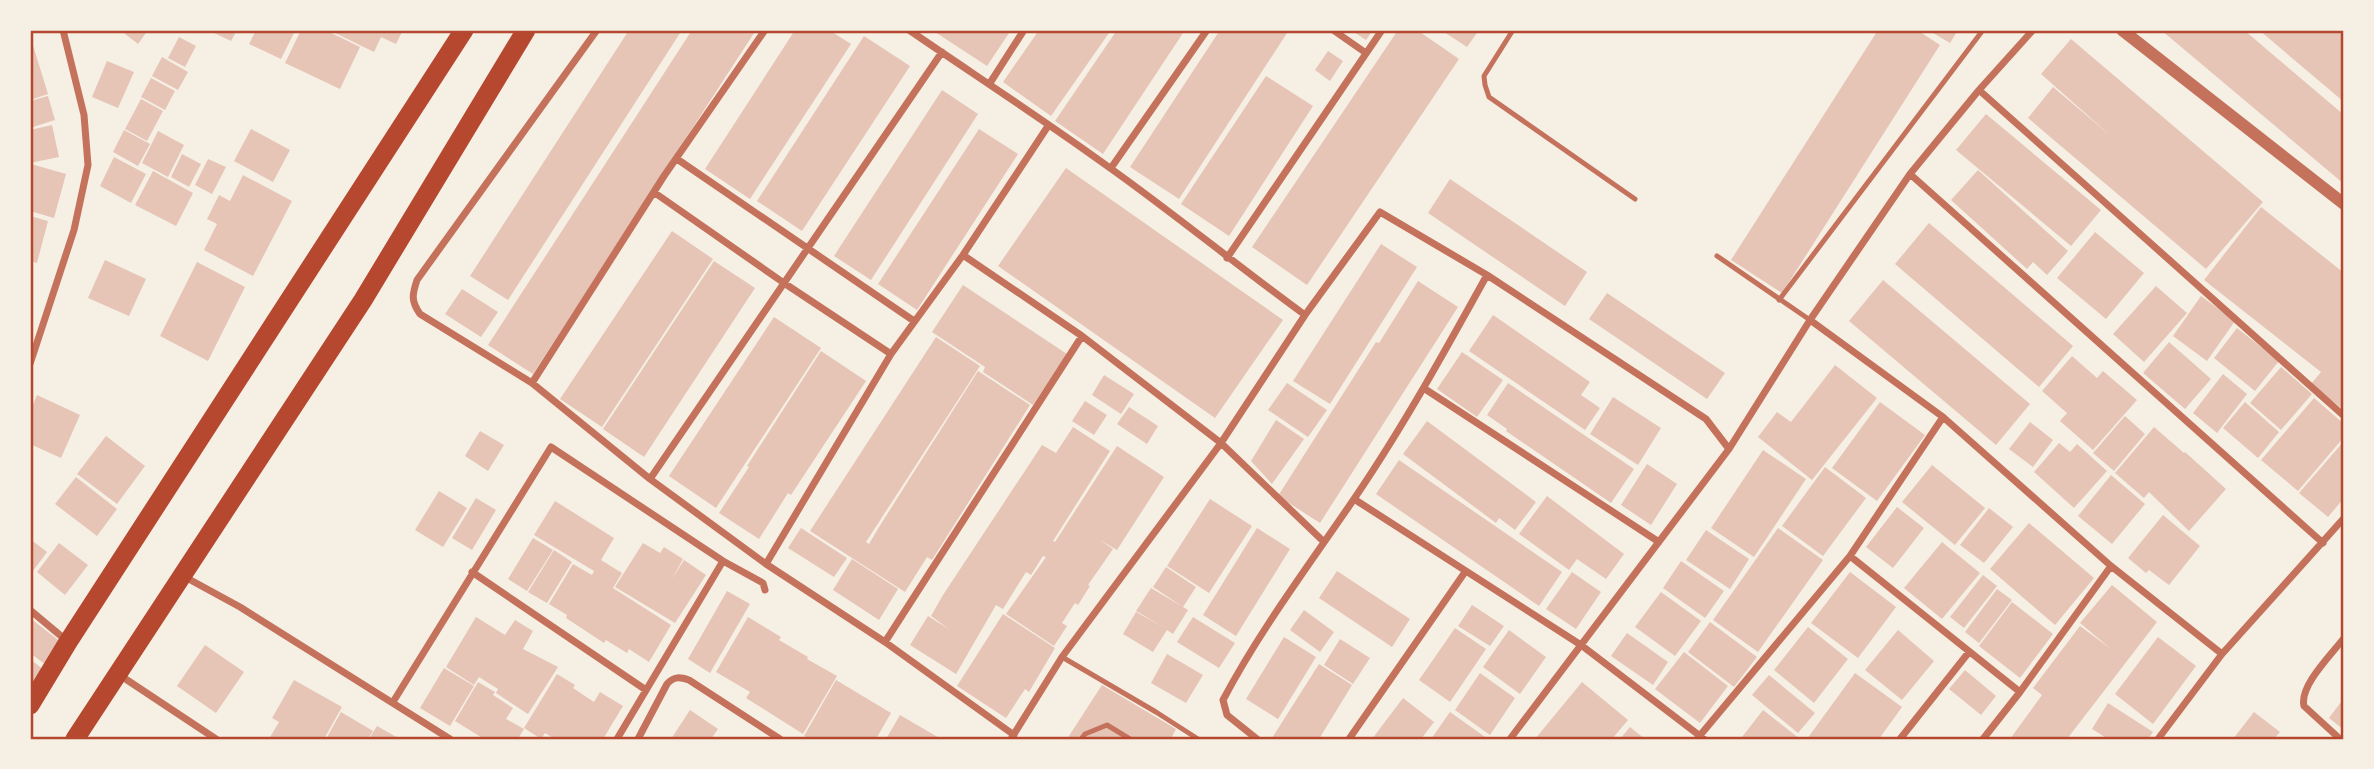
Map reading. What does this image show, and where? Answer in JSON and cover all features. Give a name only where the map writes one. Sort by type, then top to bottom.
[{"type":"highway","points":[[30,705],[68,642],[464,30]]},
{"type":"highway","points":[[75,739],[363,300],[526,30]]},
{"type":"street","points":[[30,364],[74,230],[88,165],[84,115],[63,30]]},
{"type":"street","points":[[597,30],[417,280],[412,303],[420,314],[532,383],[650,479],[766,564],[885,642],[1012,737],[1062,657],[1221,443],[1305,315],[1380,212],[1487,275],[1706,419],[1729,449]]},
{"type":"street","points":[[532,383],[654,192],[765,30]]},
{"type":"street","points":[[909,30],[1111,168],[1305,315]]},
{"type":"street","points":[[990,83],[1024,30]]},
{"type":"street","points":[[1111,168],[1207,30]]},
{"type":"street","points":[[1333,30],[1366,53]]},
{"type":"street","points":[[1227,258],[1382,30]]},
{"type":"street","points":[[1510,739],[1729,449],[1810,320],[1910,174],[2033,30]]},
{"type":"street","points":[[2122,30],[2344,204]]},
{"type":"street","points":[[650,479],[942,52]]},
{"type":"street","points":[[1979,90],[2344,416]]},
{"type":"street","points":[[766,564],[891,354],[963,255],[1048,125]]},
{"type":"street","points":[[677,159],[914,321]]},
{"type":"street","points":[[1910,174],[2323,543]]},
{"type":"street","points":[[654,192],[891,354]]},
{"type":"street","points":[[963,255],[1082,336],[1221,443],[1323,541]]},
{"type":"street","points":[[1257,739],[1227,715],[1223,700],[1323,541],[1354,499],[1425,389],[1487,275]]},
{"type":"street","points":[[1810,320],[1942,417],[2111,566],[2222,654]]},
{"type":"street","points":[[885,642],[1082,336]]},
{"type":"street","points":[[1425,389],[1659,542]]},
{"type":"street","points":[[1354,499],[1581,645],[1700,738],[1850,556],[1942,417]]},
{"type":"street","points":[[393,702],[551,447],[723,561],[763,583],[765,590]]},
{"type":"street","points":[[2158,739],[2222,654],[2344,518]]},
{"type":"street","points":[[1850,556],[2020,692]]},
{"type":"street","points":[[617,739],[723,561]]},
{"type":"street","points":[[1983,739],[2111,566]]},
{"type":"street","points":[[472,572],[646,690]]},
{"type":"street","points":[[1349,739],[1465,572]]},
{"type":"street","points":[[183,575],[240,607],[450,739]]},
{"type":"street","points":[[30,610],[68,642]]},
{"type":"street","points":[[2340,739],[2324,727],[2302,703],[2306,686],[2344,638]]},
{"type":"street","points":[[1900,739],[1969,652]]},
{"type":"street","points":[[117,673],[216,739]]},
{"type":"street","points":[[638,739],[667,684],[671,679],[680,677],[689,680],[780,739]]},
{"type":"lane","points":[[1513,30],[1485,76],[1489,97],[1635,199]]},
{"type":"lane","points":[[1779,300],[1983,30]]},
{"type":"lane","points":[[1717,256],[1810,320]]},
{"type":"lane","points":[[1062,657],[1198,739]]},
{"type":"lane","points":[[1082,739],[1085,734],[1107,725],[1130,739]]},
{"type":"building","points":[[120,30],[148,30],[138,44]]},
{"type":"building","points":[[208,30],[237,30],[231,41]]},
{"type":"building","points":[[256,30],[288,30],[294,33],[281,59],[249,44]]},
{"type":"building","points":[[301,30],[325,30],[360,47],[340,89],[285,63]]},
{"type":"building","points":[[329,30],[403,30],[396,44],[381,37],[374,52]]},
{"type":"building","points":[[629,30],[682,30],[508,300],[470,276]]},
{"type":"building","points":[[692,30],[756,30],[533,374],[488,345]]},
{"type":"building","points":[[795,30],[829,30],[851,44],[750,199],[705,169]]},
{"type":"building","points":[[932,30],[1011,30],[987,66]]},
{"type":"building","points":[[1039,30],[1111,30],[1051,116],[1003,82]]},
{"type":"building","points":[[1117,30],[1185,30],[1103,154],[1055,121]]},
{"type":"building","points":[[1220,30],[1289,30],[1179,199],[1130,167]]},
{"type":"building","points":[[1351,30],[1373,30],[1366,40]]},
{"type":"building","points":[[1398,30],[1417,30],[1459,59],[1307,285],[1252,247]]},
{"type":"building","points":[[1441,30],[1479,30],[1467,47]]},
{"type":"building","points":[[1878,30],[1917,30],[1940,45],[1782,293],[1731,260]]},
{"type":"building","points":[[1928,30],[1958,30],[1950,43]]},
{"type":"building","points":[[2161,30],[2244,30],[2344,115],[2344,184]]},
{"type":"building","points":[[2259,30],[2344,30],[2344,102],[2318,80]]},
{"type":"building","points":[[864,36],[910,66],[802,231],[757,201]]},
{"type":"building","points":[[179,37],[196,46],[185,67],[168,58]]},
{"type":"building","points":[[2071,39],[2263,202],[2206,269],[2028,118],[2053,87],[2111,136],[2041,74]]},
{"type":"building","points":[[32,42],[48,94],[30,100],[30,43]]},
{"type":"building","points":[[1328,51],[1343,61],[1330,81],[1315,70]]},
{"type":"building","points":[[162,57],[188,72],[178,90],[152,76]]},
{"type":"building","points":[[107,61],[134,72],[118,108],[92,97]]},
{"type":"building","points":[[1266,76],[1313,106],[1229,236],[1181,204]]},
{"type":"building","points":[[151,78],[175,91],[165,110],[141,97]]},
{"type":"building","points":[[942,90],[978,114],[871,280],[834,256]]},
{"type":"building","points":[[48,96],[55,120],[30,128],[30,101]]},
{"type":"building","points":[[141,99],[163,111],[147,141],[125,129]]},
{"type":"building","points":[[1986,114],[2101,210],[2071,246],[1956,150]]},
{"type":"building","points":[[52,125],[59,157],[30,163],[30,130]]},
{"type":"building","points":[[251,129],[290,150],[273,182],[234,161]]},
{"type":"building","points":[[979,129],[1018,154],[917,310],[878,284]]},
{"type":"building","points":[[124,130],[150,144],[138,166],[113,152]]},
{"type":"building","points":[[158,131],[184,145],[168,177],[142,163]]},
{"type":"building","points":[[182,154],[201,164],[189,187],[171,177]]},
{"type":"building","points":[[114,157],[146,174],[131,203],[100,186]]},
{"type":"building","points":[[208,159],[226,167],[212,194],[195,185]]},
{"type":"building","points":[[31,164],[66,174],[54,218],[30,211]]},
{"type":"building","points":[[1066,168],[1283,320],[1215,418],[998,266]]},
{"type":"building","points":[[1978,170],[2068,251],[2047,275],[2033,262],[2027,269],[1951,200]]},
{"type":"building","points":[[153,171],[193,193],[176,226],[135,205]]},
{"type":"building","points":[[243,175],[292,201],[253,276],[204,250],[217,224],[207,219],[219,195],[230,201]]},
{"type":"building","points":[[1450,179],[1587,272],[1565,306],[1428,213]]},
{"type":"building","points":[[2261,207],[2344,273],[2344,410],[2311,384],[2321,372],[2204,280]]},
{"type":"building","points":[[30,216],[48,221],[37,263],[30,261]]},
{"type":"building","points":[[1929,223],[2073,346],[2039,387],[1895,264]]},
{"type":"building","points":[[672,231],[713,259],[602,427],[560,399]]},
{"type":"building","points":[[2095,232],[2144,273],[2106,319],[2057,278]]},
{"type":"building","points":[[1381,244],[1417,267],[1330,404],[1293,381]]},
{"type":"building","points":[[105,260],[146,279],[129,316],[88,298]]},
{"type":"building","points":[[714,261],[755,288],[644,457],[603,429]]},
{"type":"building","points":[[197,262],[245,287],[208,361],[160,336]]},
{"type":"building","points":[[1883,280],[2030,404],[1996,445],[1849,321]]},
{"type":"building","points":[[1418,281],[1458,307],[1320,523],[1278,496]]},
{"type":"building","points":[[963,285],[1067,354],[1033,405],[983,372],[985,367],[932,332]]},
{"type":"building","points":[[2156,286],[2187,313],[2144,362],[2113,334]]},
{"type":"building","points":[[462,289],[498,312],[481,337],[445,314]]},
{"type":"building","points":[[1607,293],[1725,373],[1707,399],[1589,319]]},
{"type":"building","points":[[2201,296],[2235,321],[2207,361],[2173,336]]},
{"type":"building","points":[[1493,315],[1590,382],[1581,395],[1600,408],[1585,430],[1469,351]]},
{"type":"building","points":[[774,317],[821,348],[716,508],[669,476]]},
{"type":"building","points":[[2237,328],[2279,361],[2255,391],[2214,358]]},
{"type":"building","points":[[936,337],[980,366],[866,542],[869,544],[978,371],[1030,405],[932,560],[927,557],[905,592],[810,531]]},
{"type":"building","points":[[2169,342],[2211,379],[2185,409],[2143,373]]},
{"type":"building","points":[[821,351],[866,381],[759,539],[719,513]]},
{"type":"building","points":[[1462,352],[1503,380],[1477,417],[1437,389]]},
{"type":"building","points":[[2072,356],[2097,378],[2103,371],[2137,400],[2093,450],[2060,421],[2067,413],[2042,391]]},
{"type":"building","points":[[1835,365],[1877,398],[1812,480],[1758,437],[1777,412],[1791,422]]},
{"type":"building","points":[[2281,367],[2312,394],[2281,430],[2250,403]]},
{"type":"building","points":[[2223,374],[2247,394],[2217,433],[2193,413]]},
{"type":"building","points":[[1104,375],[1134,394],[1121,414],[1092,395]]},
{"type":"building","points":[[1287,383],[1327,410],[1308,437],[1268,410]]},
{"type":"building","points":[[1508,383],[1634,469],[1611,503],[1487,415]]},
{"type":"building","points":[[37,395],[80,415],[61,458],[30,444],[30,412]]},
{"type":"building","points":[[1613,397],[1661,428],[1638,465],[1590,434]]},
{"type":"building","points":[[2314,398],[2344,424],[2344,437],[2298,491],[2261,460]]},
{"type":"building","points":[[1085,401],[1107,415],[1094,435],[1072,421]]},
{"type":"building","points":[[1880,402],[1925,435],[1877,501],[1832,468]]},
{"type":"building","points":[[2245,402],[2279,432],[2258,458],[2223,428]]},
{"type":"building","points":[[1129,407],[1158,426],[1147,444],[1117,424]]},
{"type":"building","points":[[2125,416],[2145,434],[2114,471],[2093,453]]},
{"type":"building","points":[[1276,420],[1304,439],[1272,484],[1251,461]]},
{"type":"building","points":[[1427,421],[1536,502],[1515,530],[1499,518],[1496,523],[1403,454]]},
{"type":"building","points":[[2030,422],[2053,440],[2033,467],[2009,449]]},
{"type":"building","points":[[1073,427],[1110,451],[1053,541],[1055,542],[1117,446],[1164,477],[1117,550],[1100,540],[1113,549],[1088,585],[1090,586],[1078,605],[1075,603],[1062,623],[1067,626],[1054,646],[1006,614],[1046,557],[1043,556],[1031,575],[1026,572],[1003,609],[996,605],[956,674],[910,645],[928,616],[950,630],[931,616],[943,595],[1042,445],[1056,453]]},
{"type":"building","points":[[2154,427],[2226,489],[2189,531],[2149,492],[2144,498],[2115,473]]},
{"type":"building","points":[[480,431],[504,445],[488,471],[465,456]]},
{"type":"building","points":[[106,436],[145,466],[117,504],[77,474]]},
{"type":"building","points":[[2344,441],[2344,498],[2328,517],[2299,493]]},
{"type":"building","points":[[2059,443],[2070,452],[2077,444],[2107,471],[2074,508],[2034,472]]},
{"type":"building","points":[[1763,450],[1806,479],[1754,557],[1711,528]]},
{"type":"building","points":[[1399,460],[1562,572],[1539,606],[1376,494]]},
{"type":"building","points":[[1647,464],[1677,484],[1651,525],[1621,505]]},
{"type":"building","points":[[1932,465],[1985,508],[1955,545],[1902,502]]},
{"type":"building","points":[[1825,467],[1866,498],[1823,556],[1782,526]]},
{"type":"building","points":[[2111,475],[2145,504],[2112,544],[2078,516]]},
{"type":"building","points":[[76,477],[117,509],[97,536],[55,504]]},
{"type":"building","points":[[439,491],[467,508],[443,547],[415,530]]},
{"type":"building","points":[[1547,496],[1624,554],[1606,579],[1577,559],[1569,570],[1519,534]]},
{"type":"building","points":[[476,498],[496,510],[472,550],[452,538]]},
{"type":"building","points":[[1210,499],[1252,526],[1209,593],[1167,566]]},
{"type":"building","points":[[555,501],[614,538],[601,560],[622,573],[613,588],[671,625],[649,662],[629,649],[627,653],[606,640],[604,643],[549,604],[573,564],[592,575],[594,571],[534,535]]},
{"type":"building","points":[[1897,507],[1924,528],[1893,568],[1866,547]]},
{"type":"building","points":[[1989,508],[2013,527],[1984,563],[1960,545]]},
{"type":"building","points":[[2163,515],[2200,546],[2169,585],[2149,570],[2146,573],[2128,558]]},
{"type":"building","points":[[2029,523],[2094,578],[2055,625],[1990,569]]},
{"type":"building","points":[[801,528],[847,558],[834,577],[788,548]]},
{"type":"building","points":[[1257,528],[1290,549],[1236,636],[1203,615]]},
{"type":"building","points":[[1778,528],[1823,560],[1758,652],[1713,620]]},
{"type":"building","points":[[1706,530],[1749,559],[1730,589],[1686,560]]},
{"type":"building","points":[[533,538],[553,550],[527,591],[508,579]]},
{"type":"building","points":[[30,539],[47,552],[30,575]]},
{"type":"building","points":[[1942,542],[1980,573],[1942,619],[1904,588]]},
{"type":"building","points":[[59,543],[88,565],[65,595],[37,572]]},
{"type":"building","points":[[643,543],[660,553],[664,547],[683,559],[672,579],[684,560],[706,575],[675,623],[615,587]]},
{"type":"building","points":[[554,550],[572,562],[547,603],[528,592]]},
{"type":"building","points":[[852,559],[898,589],[879,620],[833,590]]},
{"type":"building","points":[[1681,561],[1724,591],[1705,618],[1663,588]]},
{"type":"building","points":[[1166,567],[1196,587],[1183,607],[1153,587]]},
{"type":"building","points":[[1337,571],[1410,619],[1392,647],[1319,598]]},
{"type":"building","points":[[1572,572],[1601,592],[1576,629],[1546,609]]},
{"type":"building","points":[[1850,572],[1896,607],[1858,658],[1811,623]]},
{"type":"building","points":[[1983,575],[1997,586],[1964,628],[1950,617]]},
{"type":"building","points":[[2112,585],[2157,622],[2067,739],[2010,739],[2042,695],[2033,688],[2080,626],[2111,649],[2080,623]]},
{"type":"building","points":[[1151,588],[1188,610],[1173,634],[1167,630],[1153,652],[1123,634],[1136,612],[1163,627],[1136,611]]},
{"type":"building","points":[[1997,589],[2012,600],[1979,643],[1965,632]]},
{"type":"building","points":[[727,591],[750,604],[710,673],[688,659]]},
{"type":"building","points":[[1661,592],[1701,621],[1675,656],[1635,627]]},
{"type":"building","points":[[2012,602],[2053,634],[2020,678],[1979,646]]},
{"type":"building","points":[[1472,605],[1504,626],[1490,646],[1458,626]]},
{"type":"building","points":[[1304,610],[1334,632],[1320,652],[1290,630]]},
{"type":"building","points":[[1003,614],[1055,648],[1029,692],[1025,689],[1006,718],[957,686]]},
{"type":"building","points":[[476,617],[505,635],[515,620],[533,631],[523,649],[558,667],[528,714],[496,693],[498,689],[479,677],[474,685],[446,667]]},
{"type":"building","points":[[748,617],[781,637],[779,640],[808,657],[807,659],[837,676],[803,734],[746,698],[750,692],[716,672]]},
{"type":"building","points":[[1193,617],[1235,643],[1219,668],[1177,642]]},
{"type":"building","points":[[30,618],[62,643],[46,665],[30,653]]},
{"type":"building","points":[[1710,622],[1757,657],[1734,687],[1688,652]]},
{"type":"building","points":[[1808,627],[1848,659],[1814,703],[1774,670]]},
{"type":"building","points":[[1455,628],[1486,649],[1450,702],[1419,680]]},
{"type":"building","points":[[1509,630],[1546,657],[1520,694],[1483,667]]},
{"type":"building","points":[[1898,630],[1934,661],[1902,700],[1865,670]]},
{"type":"building","points":[[1627,633],[1668,662],[1653,685],[1611,656]]},
{"type":"building","points":[[1284,637],[1316,657],[1278,719],[1246,699]]},
{"type":"building","points":[[2158,637],[2196,666],[2153,724],[2115,694]]},
{"type":"building","points":[[1340,639],[1370,658],[1353,684],[1324,665]]},
{"type":"building","points":[[205,645],[244,672],[216,713],[177,686]]},
{"type":"building","points":[[1684,652],[1728,686],[1700,723],[1655,689]]},
{"type":"building","points":[[1167,654],[1203,675],[1186,703],[1151,683]]},
{"type":"building","points":[[30,659],[44,670],[30,689]]},
{"type":"building","points":[[1319,664],[1352,685],[1319,739],[1272,738]]},
{"type":"building","points":[[444,668],[474,686],[450,726],[420,708]]},
{"type":"building","points":[[1965,670],[1996,696],[1981,715],[1949,689]]},
{"type":"building","points":[[1480,673],[1515,698],[1490,735],[1455,710]]},
{"type":"building","points":[[1855,673],[1902,707],[1879,739],[1807,739]]},
{"type":"building","points":[[557,674],[594,702],[600,692],[623,706],[603,739],[555,739],[545,733],[541,739],[524,728]]},
{"type":"building","points":[[1769,675],[1815,713],[1798,733],[1752,695]]},
{"type":"building","points":[[294,680],[342,707],[324,739],[269,739],[279,722],[272,718]]},
{"type":"building","points":[[836,680],[891,713],[876,739],[809,739],[804,736]]},
{"type":"building","points":[[478,682],[495,692],[493,695],[513,708],[506,719],[524,729],[518,739],[484,739],[455,721]]},
{"type":"building","points":[[1582,682],[1628,720],[1612,739],[1535,739]]},
{"type":"building","points":[[1102,685],[1176,729],[1171,739],[1067,739]]},
{"type":"building","points":[[1403,698],[1434,722],[1421,739],[1372,739]]},
{"type":"building","points":[[2344,698],[2344,730],[2329,718]]},
{"type":"building","points":[[2108,703],[2153,732],[2148,739],[2108,739],[2092,729]]},
{"type":"building","points":[[690,710],[718,729],[711,739],[671,739]]},
{"type":"building","points":[[1763,710],[1800,739],[1742,737]]},
{"type":"building","points":[[341,712],[373,731],[368,739],[326,739]]},
{"type":"building","points":[[1450,712],[1488,739],[1431,739]]},
{"type":"building","points":[[2254,712],[2280,732],[2274,739],[2233,739]]},
{"type":"building","points":[[900,715],[941,739],[886,739]]},
{"type":"building","points":[[377,726],[400,739],[369,739]]},
{"type":"building","points":[[1630,727],[1645,739],[1620,739]]}]
